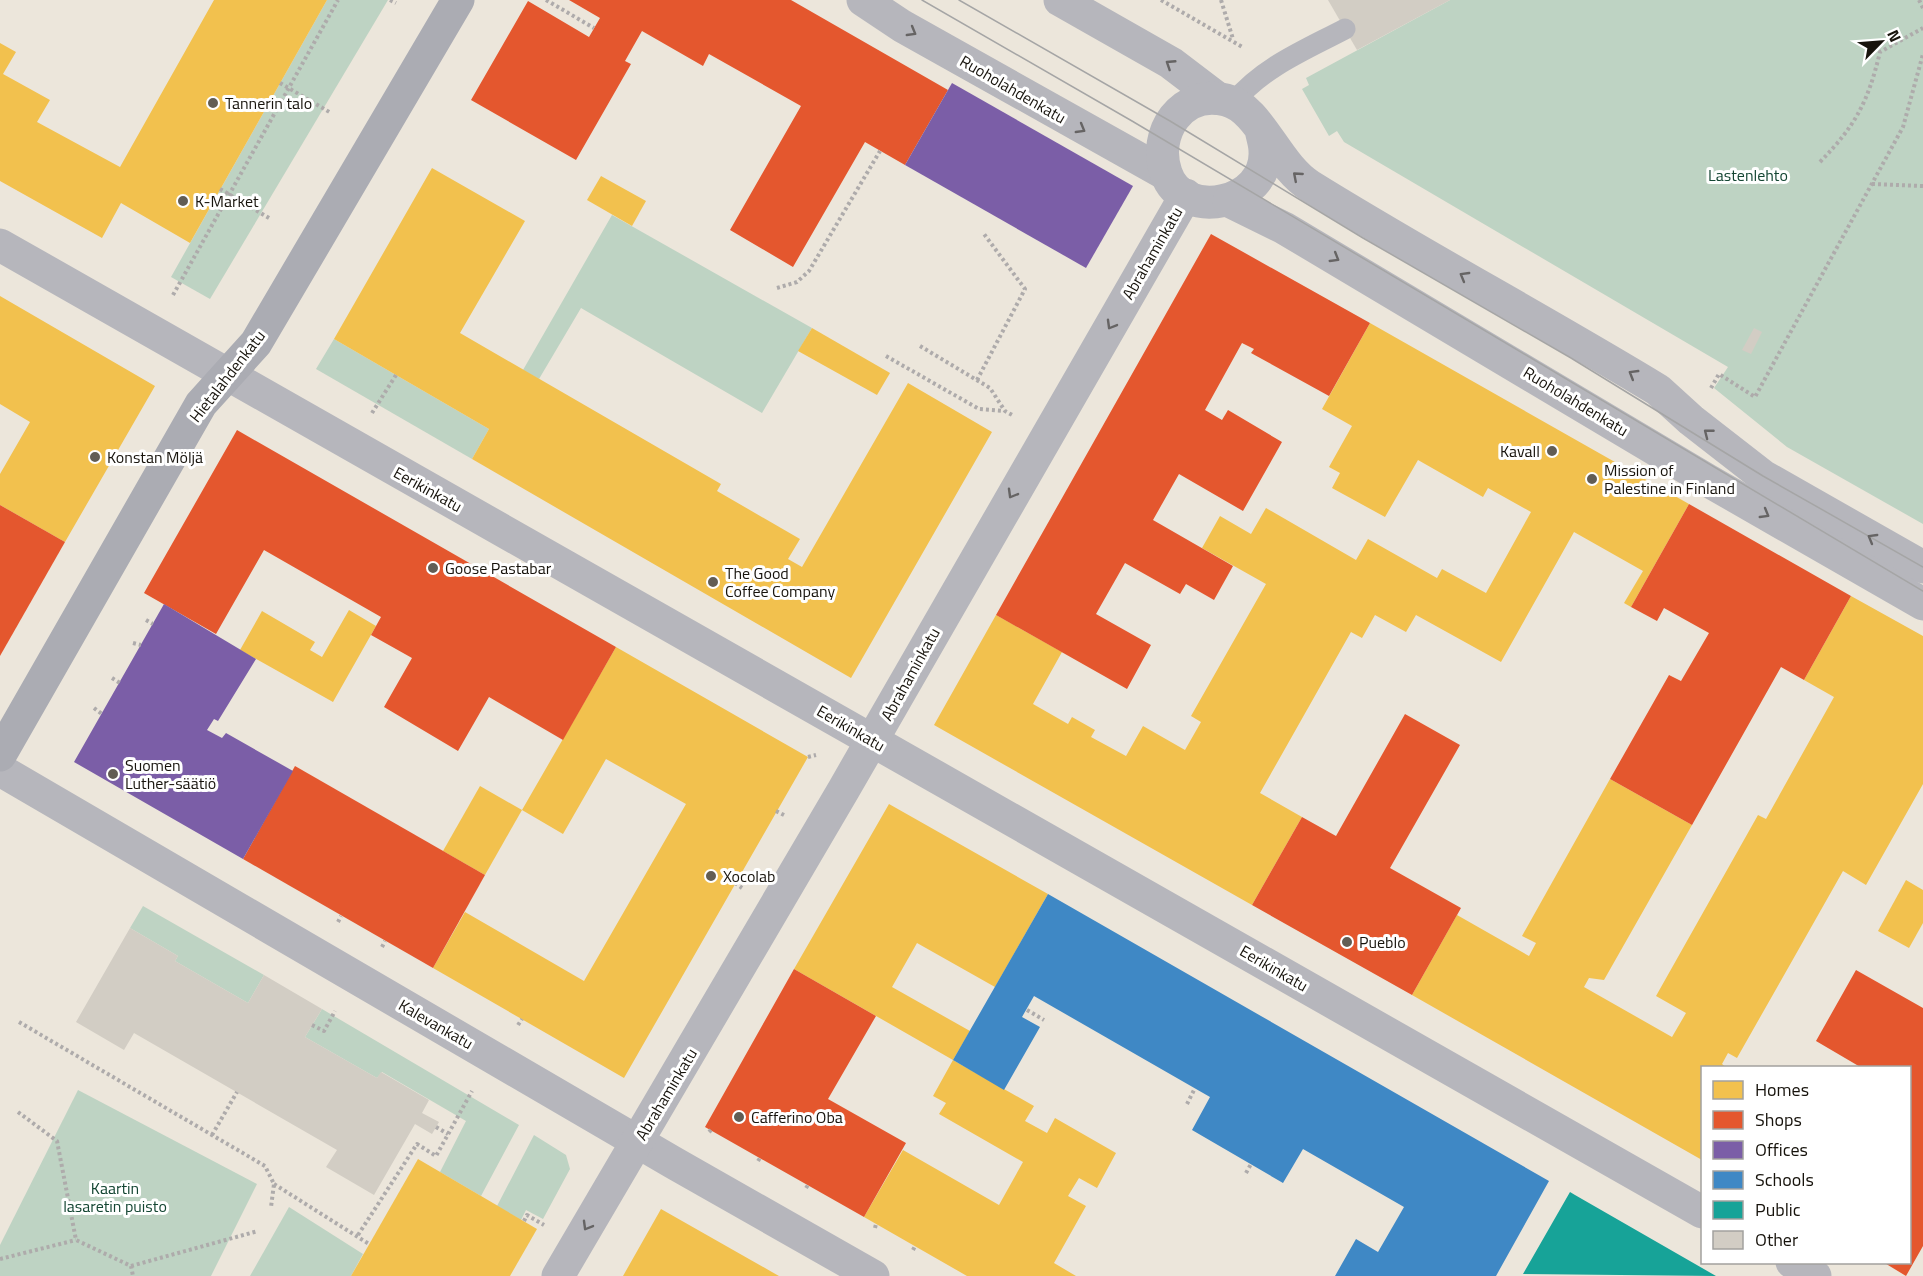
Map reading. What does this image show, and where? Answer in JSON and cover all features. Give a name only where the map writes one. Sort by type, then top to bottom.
[{"type":"main road","name":"Hietalahdenkatu","points":[[0,754],[201,404],[264,328],[458,0]]},
{"type":"street","name":"Ruoholahdenkatu","points":[[863,0],[912,32],[1176,184]]},
{"type":"street","points":[[1060,0],[1171,63],[1225,100],[1249,112],[1282,160],[1301,181],[1658,390],[1691,420],[1763,476],[1923,567]]},
{"type":"street","points":[[1225,100],[1189,104],[1170,121],[1161,145],[1176,184],[1207,203],[1228,201],[1248,190],[1259,176],[1266,153],[1261,129]]},
{"type":"street","name":"Abrahaminkatu","points":[[558,1276],[872,740],[1046,434],[1176,184]]},
{"type":"street","name":"Ruoholahdenkatu","points":[[1228,201],[1284,228],[1707,480],[1923,604]]},
{"type":"street","name":"Eerikinkatu","points":[[0,245],[1701,1211]]},
{"type":"street","name":"Kalevankatu","points":[[0,770],[637,1142],[873,1276]]},
{"type":"street","points":[[1794,1264],[1815,1276]]},
{"type":"lane","points":[[1225,100],[1267,71],[1345,29]]},
{"type":"path","points":[[173,296],[338,0]]},
{"type":"path","points":[[390,0],[396,3]]},
{"type":"path","points":[[546,0],[594,28]]},
{"type":"path","points":[[1161,0],[1196,22],[1233,40],[1251,53]]},
{"type":"path","points":[[1221,0],[1233,40]]},
{"type":"path","points":[[1919,0],[1923,8]]},
{"type":"path","points":[[1820,162],[1857,118],[1871,90],[1880,52],[1923,28]]},
{"type":"path","points":[[1708,392],[1719,374],[1755,397],[1903,127],[1923,54]]},
{"type":"path","points":[[280,84],[331,113]]},
{"type":"path","points":[[777,288],[797,282],[809,271],[880,151]]},
{"type":"path","points":[[1872,184],[1923,186]]},
{"type":"path","points":[[220,189],[269,218]]},
{"type":"path","points":[[977,380],[1025,290],[984,234]]},
{"type":"path","points":[[920,346],[990,388],[1005,411]]},
{"type":"path","points":[[886,356],[979,409],[1005,411],[1046,434]]},
{"type":"path","points":[[379,405],[396,375]]},
{"type":"path","points":[[146,620],[153,624]]},
{"type":"path","points":[[133,643],[141,645]]},
{"type":"path","points":[[112,678],[120,683]]},
{"type":"path","points":[[94,708],[102,714]]},
{"type":"path","points":[[808,757],[820,754]]},
{"type":"path","points":[[776,811],[784,815]]},
{"type":"path","points":[[735,883],[742,889]]},
{"type":"path","points":[[338,922],[341,916]]},
{"type":"path","points":[[382,947],[385,941]]},
{"type":"path","points":[[1026,1010],[1044,1020]]},
{"type":"path","points":[[312,1025],[324,1031],[335,1011]]},
{"type":"path","points":[[518,1025],[522,1019]]},
{"type":"path","points":[[19,1022],[265,1166],[274,1184],[369,1244]]},
{"type":"path","points":[[1188,1104],[1195,1088]]},
{"type":"path","points":[[358,1235],[417,1144],[435,1156],[472,1091]]},
{"type":"path","points":[[212,1135],[237,1092]]},
{"type":"path","points":[[18,1112],[57,1141],[76,1240]]},
{"type":"path","points":[[436,1127],[448,1134]]},
{"type":"path","points":[[1246,1173],[1251,1164]]},
{"type":"path","points":[[271,1207],[274,1184]]},
{"type":"path","points":[[524,1221],[527,1215],[545,1226]]},
{"type":"path","points":[[0,1259],[76,1240],[131,1266],[258,1231]]},
{"type":"path","points":[[131,1266],[133,1276]]},
{"type":"green space","points":[[327,0],[388,0],[210,299],[171,277]]},
{"type":"green space","name":"Lastenlehto","points":[[1450,0],[1923,0],[1923,524],[1787,447],[1714,388],[1728,367],[1344,142],[1337,131],[1329,136],[1302,89],[1309,85],[1306,78]]},
{"type":"green space","points":[[612,215],[812,328],[762,413],[581,308],[539,379],[523,370]]},
{"type":"green space","points":[[334,339],[489,429],[472,459],[316,369]]},
{"type":"green space","points":[[143,906],[264,975],[248,1003],[175,961],[178,956],[130,928]]},
{"type":"green space","points":[[322,1009],[519,1125],[481,1196],[440,1172],[466,1121],[382,1072],[377,1078],[305,1037]]},
{"type":"green space","name":"Kaartin lasaretin puisto","points":[[78,1090],[257,1184],[211,1276],[0,1276],[0,1245]]},
{"type":"green space","points":[[534,1135],[566,1155],[570,1169],[543,1219],[526,1210],[521,1220],[497,1206]]},
{"type":"green space","points":[[289,1207],[363,1254],[351,1276],[250,1276]]},
{"type":"building: Homes","name":"Tannerin talo","points":[[214,0],[327,0],[190,243],[121,203],[102,238],[0,181],[0,43],[16,52],[3,74],[50,100],[37,122],[120,167]]},
{"type":"building: Homes","points":[[432,168],[525,221],[460,333],[721,484],[717,491],[800,539],[788,559],[802,567],[908,383],[992,432],[851,678],[472,459],[489,429],[334,339]]},
{"type":"building: Homes","points":[[601,176],[646,201],[632,226],[587,200]]},
{"type":"building: Homes","points":[[0,296],[155,386],[65,542],[0,505],[0,474],[30,422],[0,404]]},
{"type":"building: Homes","points":[[1370,323],[1689,504],[1631,607],[1624,603],[1643,571],[1574,532],[1501,662],[1416,615],[1406,632],[1375,615],[1362,638],[1351,632],[1260,793],[1302,817],[1252,905],[934,725],[996,615],[1062,652],[1033,704],[1068,724],[1072,717],[1095,730],[1091,737],[1126,756],[1143,726],[1185,750],[1201,722],[1191,716],[1266,584],[1202,548],[1220,516],[1251,534],[1266,508],[1356,560],[1368,539],[1437,578],[1442,569],[1486,593],[1531,512],[1488,488],[1483,497],[1418,460],[1385,517],[1332,488],[1340,473],[1329,467],[1352,426],[1322,409]]},
{"type":"building: Homes","points":[[812,328],[890,373],[877,395],[798,351]]},
{"type":"building: Homes","points":[[1851,596],[1923,636],[1923,784],[1866,885],[1843,871],[1737,1058],[1728,1053],[1722,1064],[1724,1066],[1701,1066],[1701,1159],[1412,995],[1457,915],[1529,956],[1536,943],[1522,936],[1610,779],[1692,825],[1604,980],[1589,978],[1584,987],[1672,1037],[1686,1013],[1656,996],[1758,815],[1766,819],[1834,697],[1804,680]]},
{"type":"building: Homes","points":[[349,610],[376,626],[333,702],[240,650],[262,611],[315,642],[310,650],[322,657]]},
{"type":"building: Homes","points":[[616,647],[808,757],[624,1078],[433,968],[465,912],[584,981],[686,804],[606,759],[563,834],[522,810]]},
{"type":"building: Homes","points":[[480,786],[522,810],[485,875],[443,851]]},
{"type":"building: Homes","points":[[889,804],[1048,894],[995,987],[917,943],[892,987],[970,1031],[953,1060],[794,969]]},
{"type":"building: Homes","points":[[1906,880],[1923,890],[1923,923],[1909,948],[1878,931]]},
{"type":"building: Homes","points":[[953,1060],[1034,1106],[1025,1121],[1047,1133],[1055,1118],[1116,1153],[1097,1188],[1079,1178],[1068,1196],[1086,1206],[1054,1263],[1076,1276],[967,1276],[864,1217],[903,1150],[999,1205],[1023,1162],[939,1114],[946,1103],[933,1096]]},
{"type":"building: Homes","points":[[418,1159],[537,1229],[510,1276],[351,1276]]},
{"type":"building: Homes","points":[[661,1209],[749,1259],[779,1276],[623,1276]]},
{"type":"building: Shops","points":[[569,0],[791,0],[948,90],[905,165],[865,142],[793,267],[730,230],[801,106],[709,54],[703,66],[642,31],[625,61],[631,64],[576,160],[471,100],[528,1],[589,37],[600,18]]},
{"type":"building: Shops","points":[[1211,234],[1370,323],[1329,396],[1251,353],[1254,349],[1242,343],[1205,410],[1222,420],[1228,410],[1282,442],[1243,511],[1179,474],[1153,520],[1233,566],[1214,600],[1186,584],[1180,594],[1125,563],[1096,614],[1151,645],[1127,689],[996,615]]},
{"type":"building: Shops","points":[[237,430],[616,647],[563,740],[489,697],[458,751],[384,707],[412,658],[371,635],[381,617],[264,550],[216,634],[144,593]]},
{"type":"building: Shops","points":[[1689,504],[1851,596],[1804,680],[1781,667],[1692,825],[1610,779],[1669,675],[1681,681],[1709,633],[1664,608],[1657,621],[1631,607]]},
{"type":"building: Shops","points":[[0,505],[65,542],[0,656]]},
{"type":"building: Shops","points":[[1405,714],[1460,745],[1390,868],[1461,908],[1412,995],[1252,905],[1302,817],[1336,836]]},
{"type":"building: Shops","points":[[295,766],[485,875],[433,968],[243,859]]},
{"type":"building: Shops","points":[[794,969],[876,1016],[828,1099],[906,1143],[864,1217],[705,1127]]},
{"type":"building: Shops","points":[[1856,970],[1923,1008],[1923,1246],[1906,1276],[1886,1264],[1911,1264],[1911,1066],[1859,1066],[1816,1041]]},
{"type":"building: Offices","points":[[952,83],[1133,186],[1086,268],[905,165]]},
{"type":"building: Offices","points":[[164,604],[256,659],[218,721],[214,719],[207,730],[222,738],[226,733],[293,771],[243,859],[74,762]]},
{"type":"building: Schools","points":[[1048,894],[1549,1181],[1496,1276],[1335,1276],[1356,1239],[1378,1252],[1404,1207],[1303,1149],[1283,1183],[1192,1130],[1210,1097],[1034,996],[1022,1017],[1040,1027],[1004,1090],[953,1060]]},
{"type":"building: Public","points":[[1570,1192],[1575,1195],[1716,1276],[1523,1274]]},
{"type":"building: Other","points":[[1328,0],[1450,0],[1357,50]]},
{"type":"building: Other","points":[[1754,328],[1762,332],[1751,354],[1742,350]]},
{"type":"building: Other","points":[[130,928],[178,956],[175,961],[248,1003],[264,975],[322,1009],[305,1037],[377,1078],[381,1072],[429,1100],[422,1113],[439,1122],[432,1134],[415,1124],[374,1195],[326,1167],[337,1150],[134,1033],[124,1050],[76,1022]]},
{"type":"tram line","points":[[922,0],[1132,121],[1923,591]]},
{"type":"tram line","points":[[959,0],[1170,121],[1363,238],[1571,358],[1763,476],[1923,567]]},
{"type":"place","name":"Tannerin talo","points":[[213,103]]},
{"type":"place","name":"K-Market","points":[[183,201]]},
{"type":"place","name":"Kavall","points":[[1552,451]]},
{"type":"place","name":"Konstan Möljä","points":[[95,457]]},
{"type":"place","name":"Mission of Palestine in Finland","points":[[1592,479]]},
{"type":"place","name":"Goose Pastabar","points":[[433,568]]},
{"type":"place","name":"The Good Coffee Company","points":[[713,582]]},
{"type":"place","name":"Suomen Luther-säätiö","points":[[113,774]]},
{"type":"place","name":"Xocolab","points":[[711,876]]},
{"type":"place","name":"Pueblo","points":[[1347,942]]},
{"type":"place","name":"Cafferino Oba","points":[[739,1117]]}]
